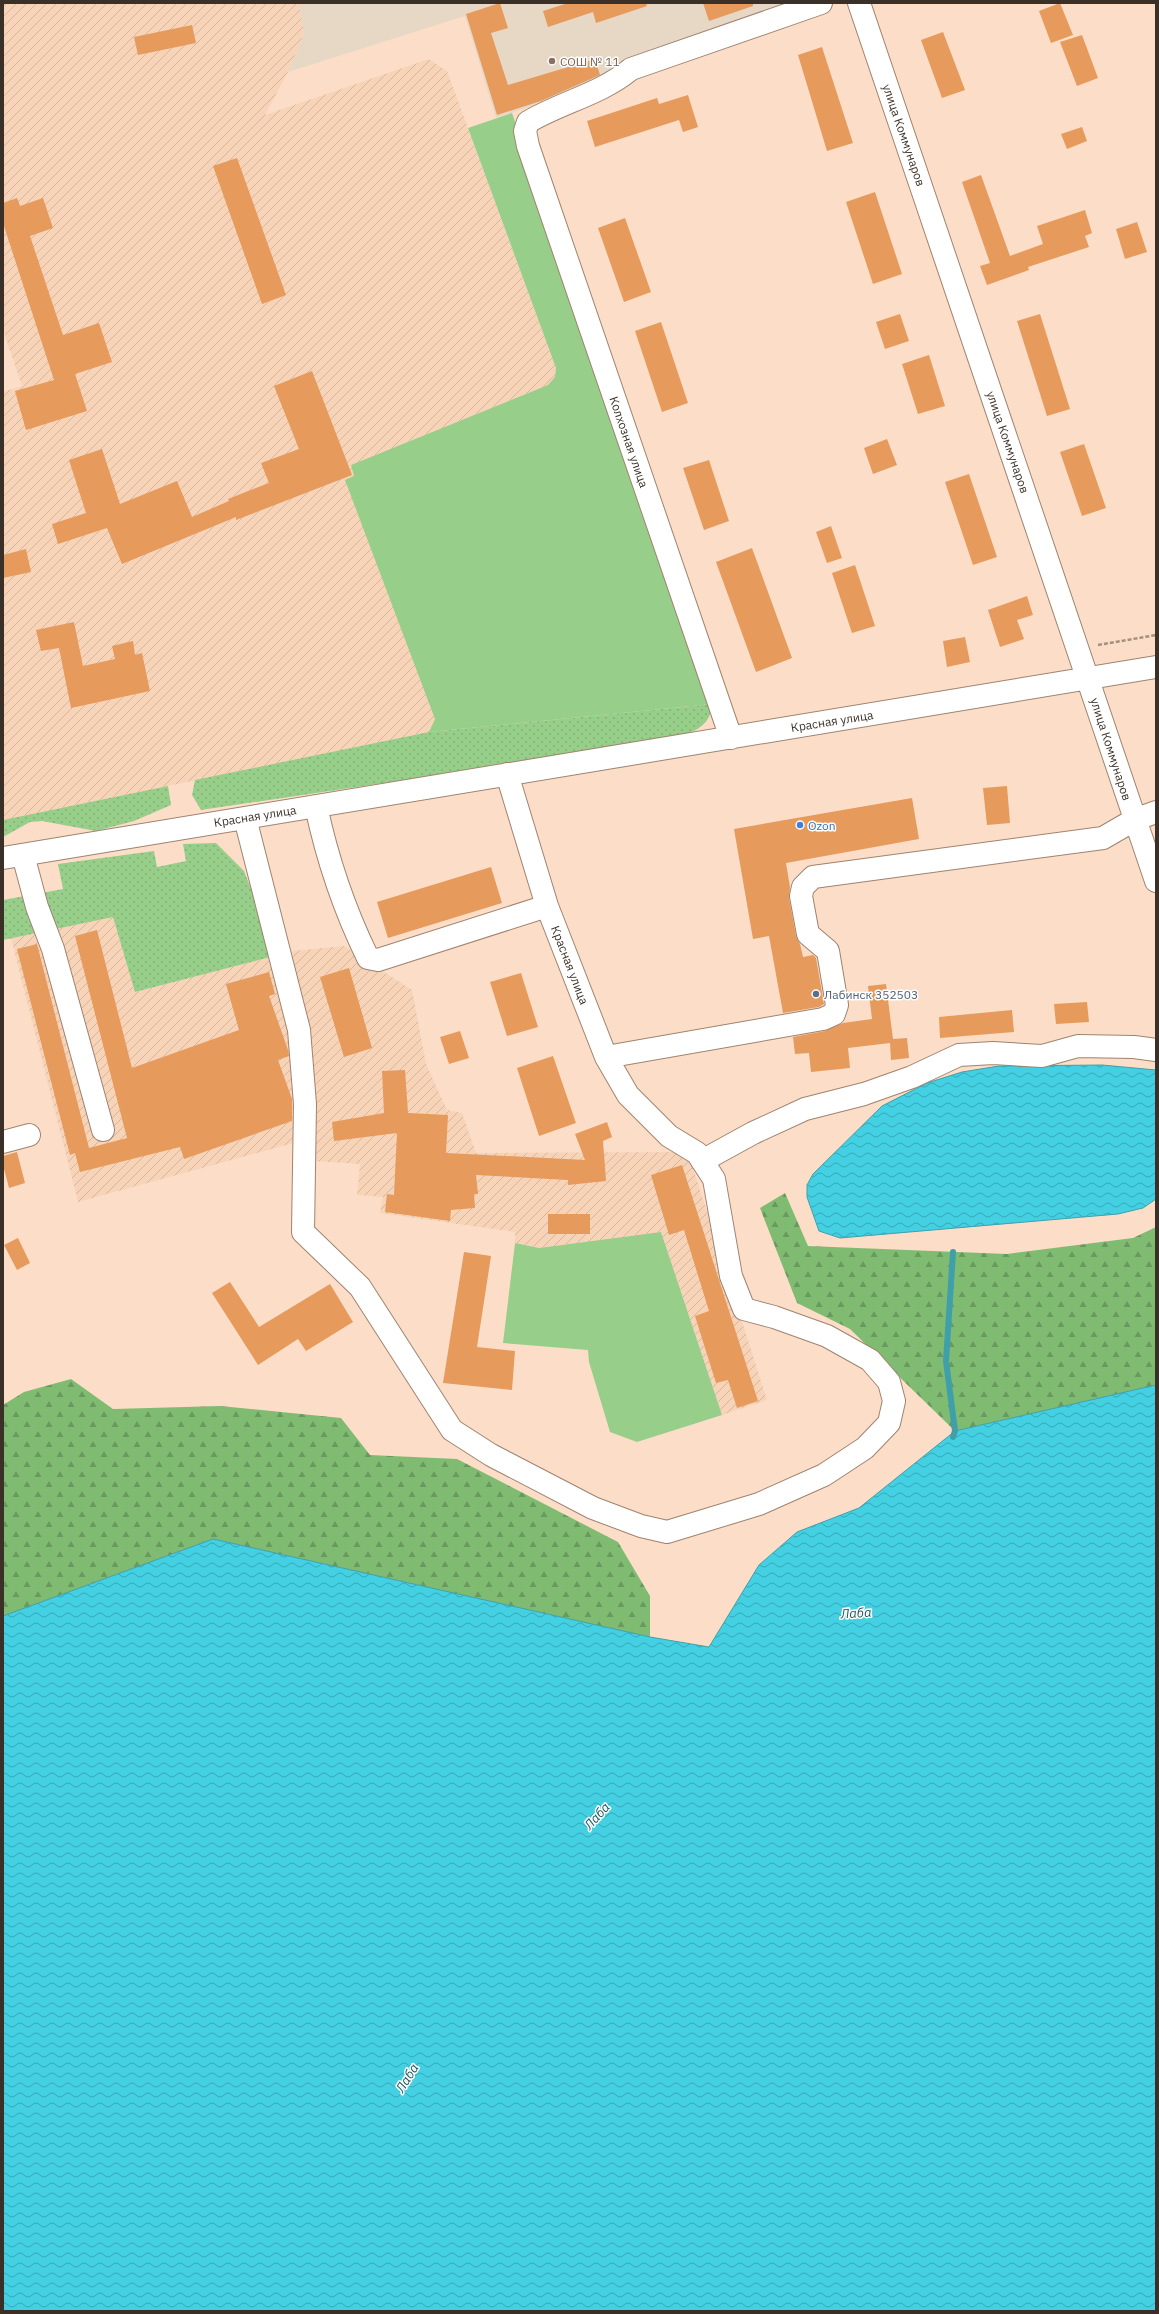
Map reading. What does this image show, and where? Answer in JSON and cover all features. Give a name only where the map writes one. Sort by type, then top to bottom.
[{"type":"street","name":"Колхозная улица","points":[[731,738],[528,146],[525,131],[528,122],[547,111],[615,82],[631,69],[821,3]]},
{"type":"street","name":"улица Коммунаров","points":[[859,3],[1088,678],[1134,820],[1155,876]]},
{"type":"street","name":"Красная улица","points":[[13,857],[1156,667]]},
{"type":"street","name":"Красная улица","points":[[245,818],[299,1030],[305,1104],[303,1232],[360,1287],[452,1430],[490,1455],[593,1508],[640,1526],[667,1532],[759,1504],[824,1474],[865,1448],[889,1423],[894,1400],[889,1382],[870,1360],[827,1336],[774,1317],[744,1309],[731,1276],[714,1179],[697,1153],[670,1136],[628,1096],[606,1057],[546,906],[507,774]]},
{"type":"street","points":[[316,806],[324,843],[358,938],[368,958],[378,960],[546,906]]},
{"type":"street","points":[[606,1057],[823,1019],[834,1014],[837,1005],[828,951],[808,934],[801,896],[803,887],[813,877],[1103,838],[1134,820],[1156,812]]},
{"type":"street","points":[[13,857],[37,907],[53,949],[103,1130]]},
{"type":"street","points":[[702,1161],[753,1133],[805,1109],[864,1094],[912,1077],[959,1055],[993,1053],[1042,1056],[1078,1046],[1134,1047],[1156,1050]]},
{"type":"street","points":[[3,1142],[29,1135]]},
{"type":"path","points":[[1078,649],[1156,635]]},
{"type":"shaded area","points":[[3,3],[299,3],[304,33],[288,72],[265,115],[429,59],[447,71],[556,368],[555,377],[548,385],[351,465],[435,719],[429,732],[3,820],[3,392],[22,386],[3,330]]},
{"type":"shaded area","name":"СОШ № 11","points":[[299,3],[800,3],[640,58],[612,63],[614,79],[496,118],[465,16],[288,72],[304,33]]},
{"type":"shaded area","points":[[113,917],[135,992],[274,956],[293,1031],[297,1142],[78,1202],[11,938]]},
{"type":"shaded area","points":[[344,946],[412,990],[426,1064],[447,1110],[462,1113],[476,1153],[688,1152],[767,1400],[722,1415],[661,1232],[539,1248],[515,1243],[515,1232],[380,1213],[383,1197],[357,1195],[360,1164],[314,1161],[304,1028],[292,951]]},
{"type":"green space","points":[[512,113],[712,704],[429,732],[435,719],[345,480],[354,476],[351,465],[548,385],[555,377],[556,368],[468,128]]},
{"type":"green space","points":[[712,704],[708,719],[703,725],[698,729],[668,741],[201,810],[192,795],[195,780],[429,732]]},
{"type":"green space","points":[[168,786],[171,805],[134,821],[96,831],[42,821],[30,822],[3,837],[3,820]]},
{"type":"green space","points":[[216,843],[244,871],[264,922],[274,956],[135,992],[113,917],[3,940],[3,900],[63,889],[58,864],[154,851],[157,867],[186,861],[183,844]]},
{"type":"green space","points":[[785,1193],[808,1246],[1007,1254],[1133,1238],[1156,1227],[1156,1385],[955,1431],[850,1329],[797,1303],[760,1208]]},
{"type":"green space","points":[[661,1232],[722,1415],[637,1442],[610,1432],[589,1362],[588,1350],[503,1343],[515,1243],[539,1248]]},
{"type":"green space","points":[[71,1379],[113,1409],[220,1406],[341,1418],[370,1455],[457,1459],[618,1542],[650,1596],[650,1637],[213,1539],[3,1616],[3,1405],[24,1392]]},
{"type":"water","points":[[1102,1065],[1156,1070],[1156,1199],[1143,1208],[1118,1214],[840,1238],[819,1231],[807,1197],[807,1185],[813,1174],[882,1106],[927,1083],[962,1072],[999,1066]]},
{"type":"water","name":"Лаба","points":[[1156,1385],[1156,2311],[3,2311],[3,1616],[213,1539],[650,1637],[709,1647],[759,1565],[797,1532],[859,1508],[955,1431]]},
{"type":"building","points":[[500,3],[508,28],[491,33],[508,85],[595,59],[600,75],[541,101],[497,115],[466,14]]},
{"type":"building","points":[[568,3],[646,3],[647,6],[596,23],[593,12],[548,27],[543,11]]},
{"type":"building","points":[[703,3],[753,3],[753,6],[709,21]]},
{"type":"building","points":[[1060,3],[1073,35],[1051,43],[1039,11]]},
{"type":"building","points":[[192,25],[196,43],[138,55],[134,37]]},
{"type":"building","points":[[943,32],[965,90],[942,98],[921,40]]},
{"type":"building","points":[[1082,35],[1098,78],[1077,86],[1060,42]]},
{"type":"building","points":[[822,47],[853,143],[827,151],[798,55]]},
{"type":"building","points":[[688,95],[698,127],[683,132],[679,120],[595,147],[587,121],[657,98],[659,104]]},
{"type":"building","points":[[1082,127],[1087,141],[1067,149],[1061,134]]},
{"type":"building","points":[[237,158],[286,295],[262,304],[213,166]]},
{"type":"building","points":[[981,175],[1010,256],[1043,244],[1037,226],[1085,210],[1092,233],[1085,236],[1089,247],[1028,267],[1029,270],[987,285],[980,266],[990,263],[962,182]]},
{"type":"building","points":[[875,192],[902,274],[873,284],[846,202]]},
{"type":"building","points":[[17,198],[20,206],[43,198],[53,228],[30,236],[63,335],[99,323],[112,362],[75,374],[87,411],[26,430],[15,391],[54,380],[3,223],[3,203]]},
{"type":"building","points":[[625,218],[651,292],[624,302],[598,228]]},
{"type":"building","points":[[1137,222],[1147,252],[1125,259],[1116,229]]},
{"type":"building","points":[[900,314],[909,341],[885,349],[876,322]]},
{"type":"building","points":[[1040,314],[1070,409],[1047,416],[1017,321]]},
{"type":"building","points":[[661,322],[688,403],[662,412],[635,331]]},
{"type":"building","points":[[929,355],[945,406],[918,414],[902,364]]},
{"type":"building","points":[[312,371],[352,475],[236,520],[236,517],[122,564],[107,528],[58,544],[52,524],[86,513],[69,460],[102,449],[120,504],[177,481],[192,517],[229,501],[228,499],[269,483],[261,463],[299,449],[274,386]]},
{"type":"building","points":[[887,439],[897,465],[873,474],[864,448]]},
{"type":"building","points":[[1084,444],[1106,508],[1082,516],[1060,452]]},
{"type":"building","points":[[709,460],[729,521],[704,530],[683,468]]},
{"type":"building","points":[[969,474],[997,557],[973,565],[945,482]]},
{"type":"building","points":[[831,526],[842,558],[827,563],[816,532]]},
{"type":"building","points":[[752,548],[792,658],[756,672],[716,562]]},
{"type":"building","points":[[26,549],[31,572],[3,578],[3,555]]},
{"type":"building","points":[[855,565],[875,626],[852,633],[832,573]]},
{"type":"building","points":[[1027,596],[1033,615],[1017,620],[1024,639],[1000,647],[988,610]]},
{"type":"building","points":[[74,622],[83,666],[115,659],[112,646],[133,641],[135,655],[142,653],[150,691],[71,708],[59,648],[41,651],[36,630]]},
{"type":"building","points":[[965,637],[970,662],[947,667],[943,641]]},
{"type":"building","points":[[1007,786],[1010,823],[987,825],[983,788]]},
{"type":"building","points":[[912,798],[919,839],[786,863],[790,887],[789,898],[796,936],[800,944],[803,957],[813,955],[816,958],[824,1004],[819,1007],[783,1013],[769,936],[753,939],[734,829]]},
{"type":"building","points":[[491,867],[502,903],[388,938],[377,902]]},
{"type":"building","points":[[97,930],[132,1068],[239,1030],[226,984],[269,972],[275,994],[269,996],[289,1056],[278,1060],[292,1099],[292,1121],[184,1159],[180,1147],[80,1172],[75,1153],[70,1155],[17,949],[37,944],[89,1148],[127,1138],[75,936]]},
{"type":"building","points":[[349,968],[372,1048],[344,1057],[320,977]]},
{"type":"building","points":[[521,973],[538,1027],[507,1036],[490,982]]},
{"type":"building","points":[[886,984],[893,1039],[907,1038],[909,1058],[891,1060],[890,1043],[848,1048],[850,1068],[811,1072],[809,1053],[795,1054],[793,1037],[825,1031],[843,1023],[872,1019],[868,986]]},
{"type":"building","points":[[1087,1002],[1089,1022],[1056,1024],[1054,1004]]},
{"type":"building","points":[[1012,1010],[1014,1032],[940,1038],[939,1017]]},
{"type":"building","points":[[460,1031],[469,1058],[449,1064],[440,1037]]},
{"type":"building","points":[[553,1056],[576,1123],[539,1136],[517,1068]]},
{"type":"building","points":[[405,1070],[408,1113],[448,1115],[446,1153],[585,1160],[575,1134],[607,1122],[612,1137],[603,1141],[606,1181],[568,1185],[568,1180],[476,1175],[478,1194],[474,1194],[475,1208],[451,1210],[450,1221],[385,1212],[387,1194],[394,1195],[397,1133],[334,1141],[332,1122],[384,1113],[382,1071]]},
{"type":"building","points":[[17,1152],[25,1183],[9,1188],[3,1165],[3,1156]]},
{"type":"building","points":[[682,1165],[758,1401],[737,1408],[728,1380],[716,1383],[695,1316],[709,1311],[684,1230],[669,1235],[651,1175]]},
{"type":"building","points":[[548,1214],[590,1214],[590,1234],[548,1234]]},
{"type":"building","points":[[18,1238],[30,1263],[17,1270],[4,1245]]},
{"type":"building","points":[[464,1252],[491,1256],[477,1347],[515,1351],[512,1390],[443,1383]]},
{"type":"building","points":[[230,1282],[259,1327],[330,1284],[353,1322],[306,1351],[298,1339],[258,1365],[212,1293]]},
{"type":"waterway","points":[[953,1252],[946,1361],[955,1431],[953,1437]]},
{"type":"place","name":"СОШ № 11","points":[[552,61]]},
{"type":"place","name":"Ozon","points":[[800,825]]},
{"type":"place","name":"Лабинск 352503","points":[[816,994]]}]
